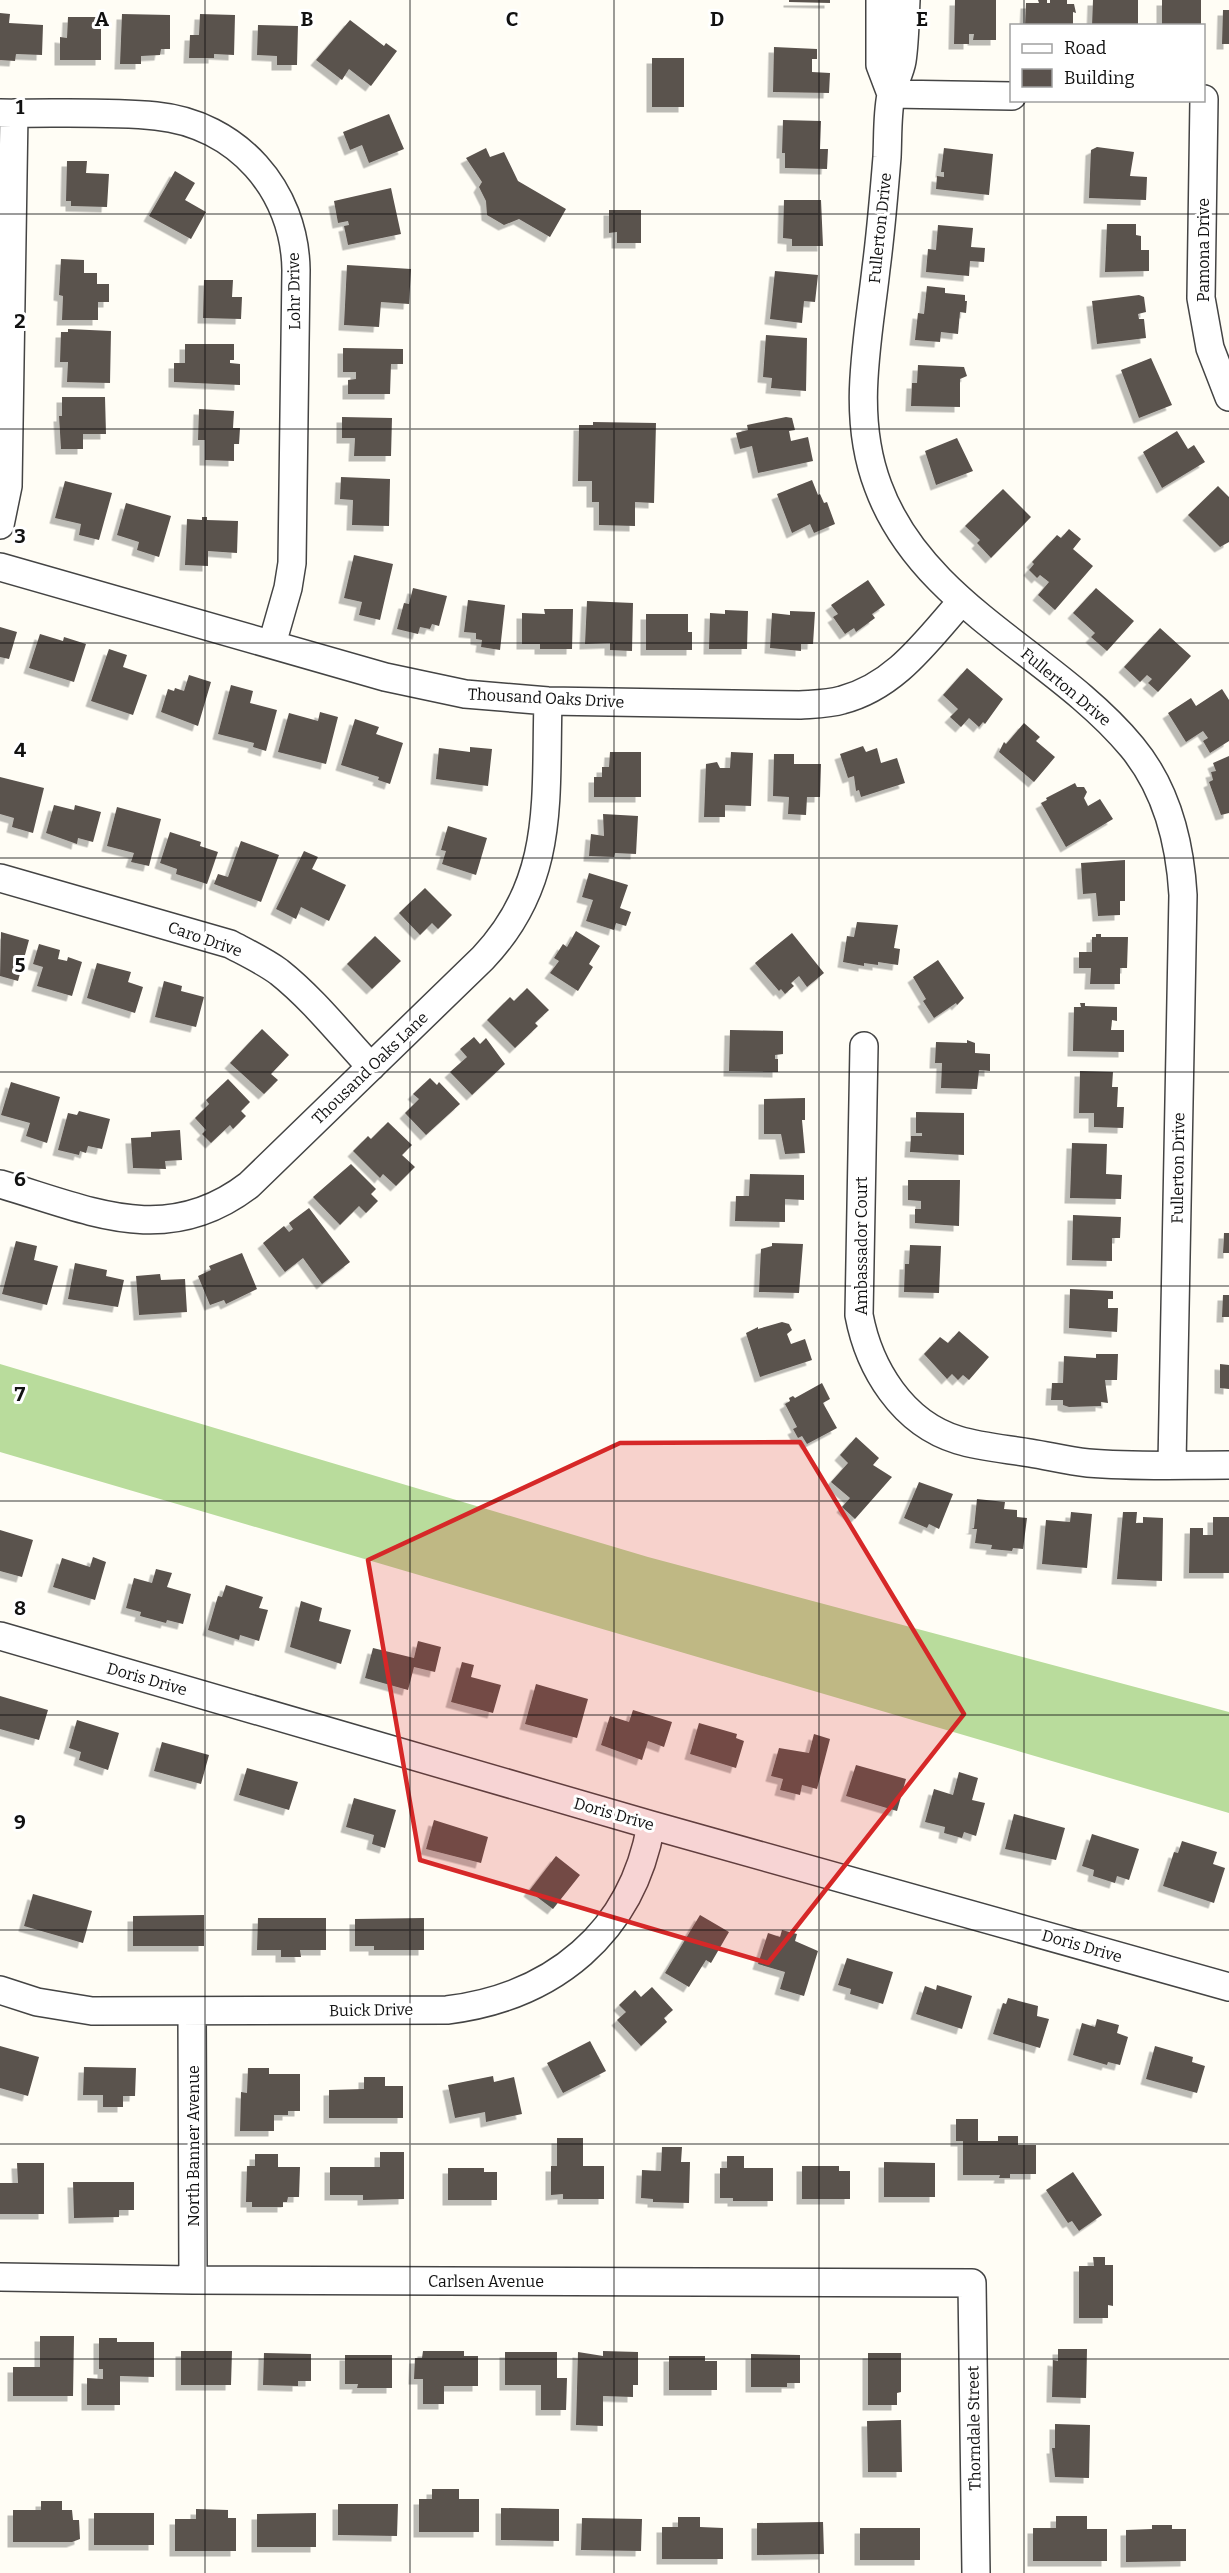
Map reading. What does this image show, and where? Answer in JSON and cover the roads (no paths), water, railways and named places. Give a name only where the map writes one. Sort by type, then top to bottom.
[{"type":"street","name":"Fullerton Drive","points":[[880,0],[880,65],[891,94]]},
{"type":"street","name":"Fullerton Drive","points":[[906,0],[902,63],[891,94],[883,212],[863,375],[865,436],[878,487],[901,533],[925,566],[962,601],[1089,703],[1120,732],[1133,748],[1155,784],[1174,833],[1183,895],[1172,1464]]},
{"type":"street","points":[[891,94],[1010,96]]},
{"type":"street","name":"Pamona Drive","points":[[1212,99],[1201,298],[1210,348],[1229,397]]},
{"type":"street","points":[[0,525],[8,486],[7,113]]},
{"type":"street","name":"Lohr Drive","points":[[7,113],[157,116],[188,123],[208,130],[236,146],[260,169],[276,191],[293,237],[296,270],[292,563],[288,588],[272,644]]},
{"type":"street","name":"Thousand Oaks Drive","points":[[0,567],[385,677],[465,694],[548,701],[800,705],[842,700],[881,684],[906,665],[962,601]]},
{"type":"street","name":"Thousand Oaks Lane","points":[[0,1184],[129,1220],[161,1221],[193,1216],[222,1203],[249,1185],[491,950],[521,908],[537,869],[543,837],[548,701]]},
{"type":"street","name":"Caro Drive","points":[[0,878],[230,944],[245,951],[265,962],[289,981],[371,1067]]},
{"type":"street","name":"Ambassador Court","points":[[864,1046],[859,1314],[870,1355],[891,1391],[921,1420],[949,1436],[978,1446],[1088,1463],[1229,1465]]},
{"type":"street","name":"Doris Drive","points":[[0,1636],[651,1825],[1229,1988]]},
{"type":"street","name":"Buick Drive","points":[[0,1990],[70,2009],[114,2012],[447,2010],[478,2006],[517,1994],[562,1970],[586,1951],[613,1919],[638,1875],[651,1825]]},
{"type":"street","name":"North Banner Avenue","points":[[192,2012],[193,2280]]},
{"type":"street","name":"Carlsen Avenue","points":[[0,2277],[193,2280],[972,2283]]},
{"type":"street","name":"Thorndale Street","points":[[972,2283],[976,2573]]}]
